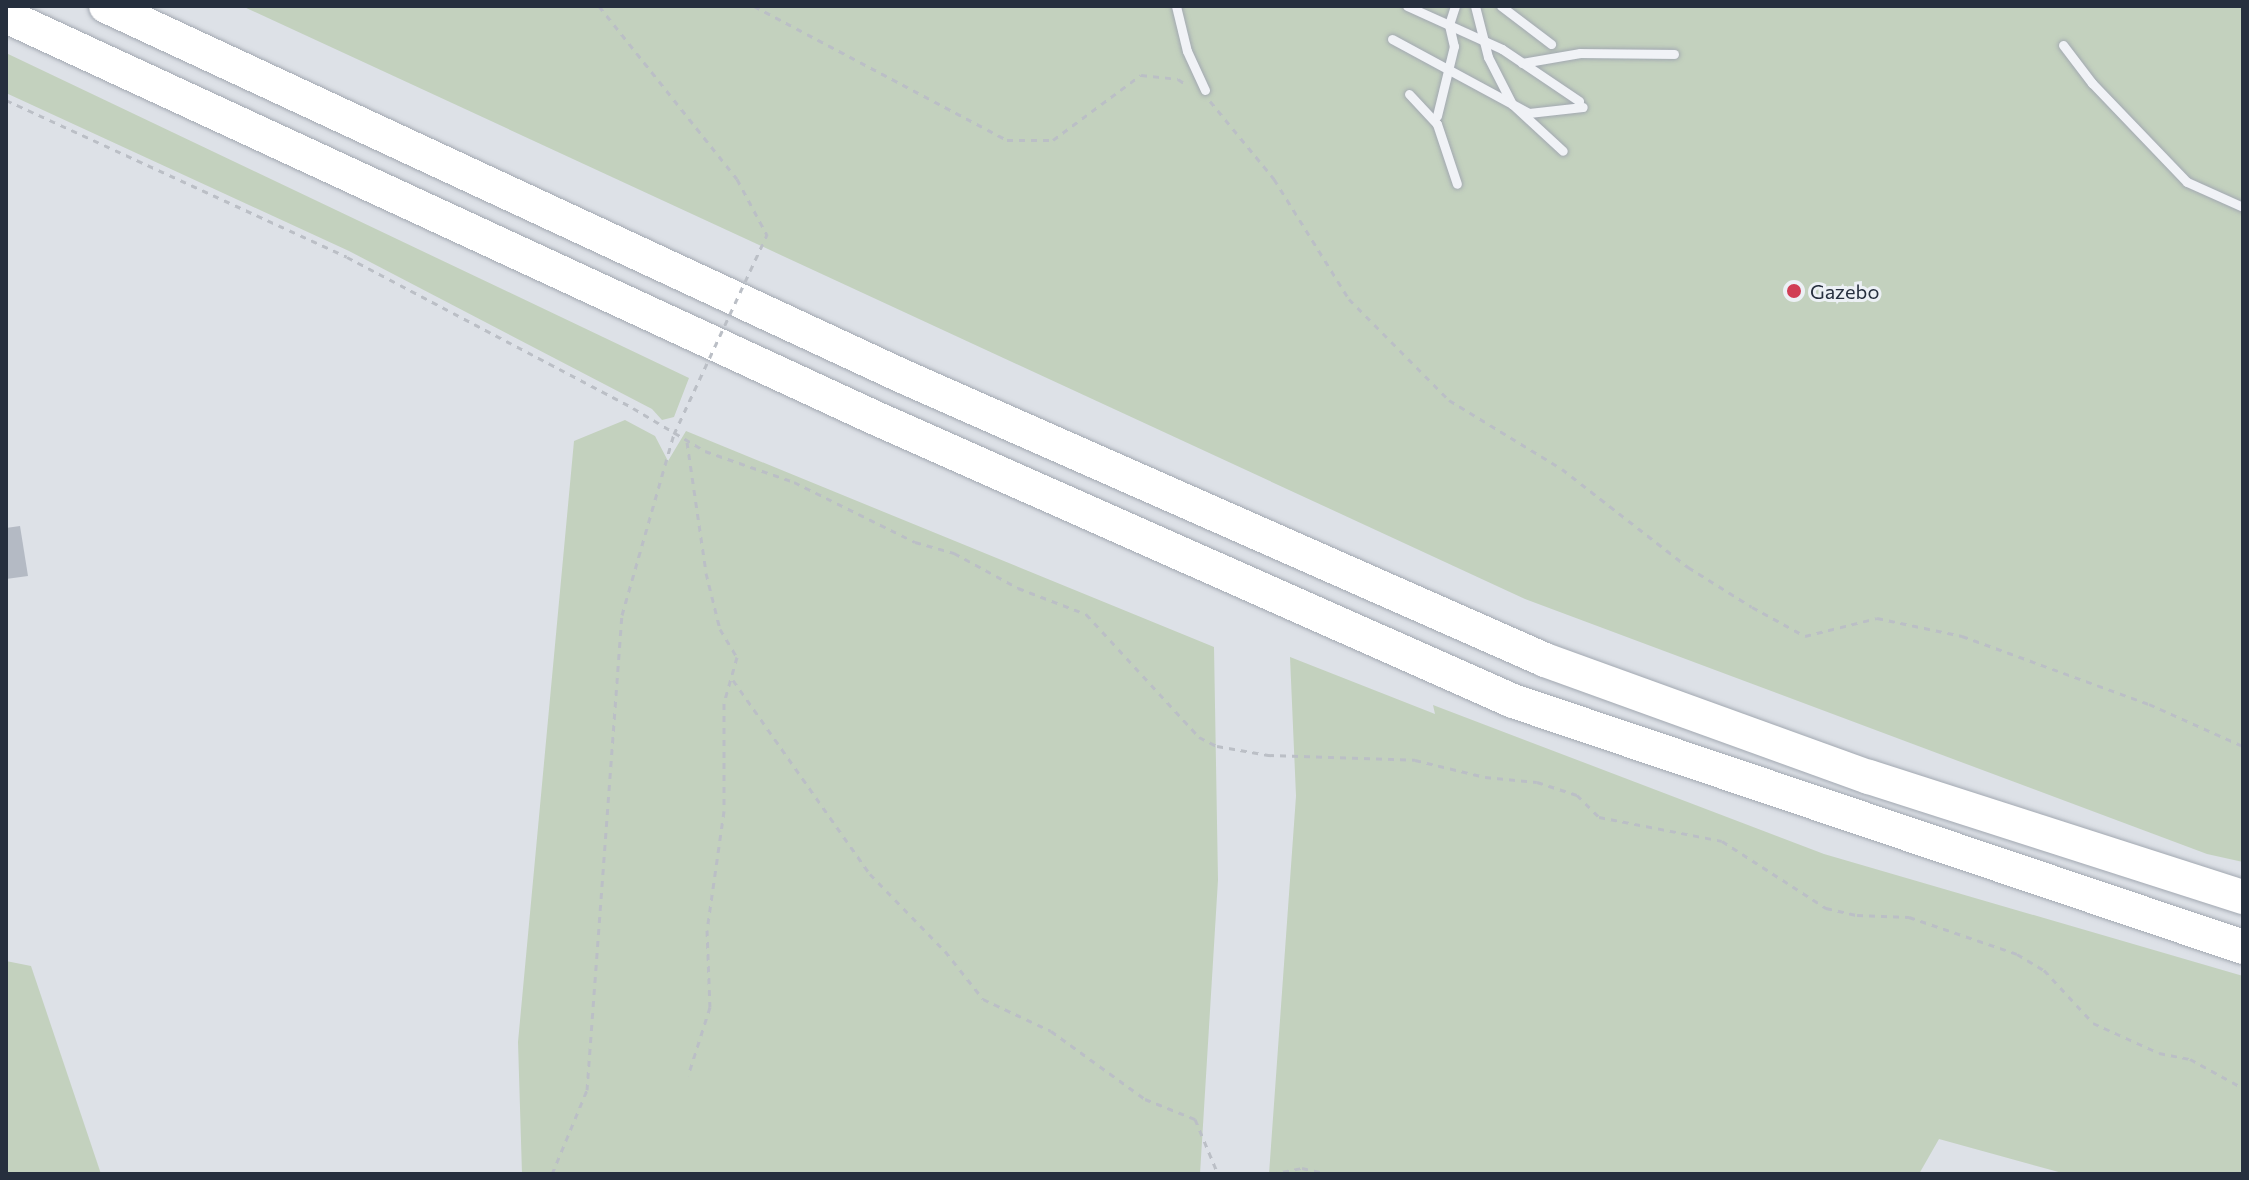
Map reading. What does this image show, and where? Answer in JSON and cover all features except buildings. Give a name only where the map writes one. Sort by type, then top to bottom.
[{"type":"highway","points":[[106,6],[902,376],[1545,660],[1869,777],[2243,897]]},
{"type":"highway","points":[[6,16],[873,417],[1513,701],[2243,947]]},
{"type":"lane","points":[[1176,6],[1204,94]]},
{"type":"lane","points":[[1392,39],[1449,73],[1529,113],[1581,104],[1522,63],[1485,42],[1407,6]]},
{"type":"lane","points":[[1437,116],[1454,46],[1449,25],[1455,6]]},
{"type":"lane","points":[[1475,6],[1485,42],[1512,104],[1563,151]]},
{"type":"lane","points":[[1501,6],[1551,44]]},
{"type":"lane","points":[[2063,45],[2092,83],[2187,182],[2243,207]]},
{"type":"lane","points":[[1522,63],[1580,53],[1674,54]]},
{"type":"lane","points":[[1409,94],[1437,124],[1457,184]]},
{"type":"path","points":[[552,1174],[587,1090],[622,615],[674,434],[767,235],[737,179],[599,6]]},
{"type":"path","points":[[754,6],[1007,140],[1053,140],[1141,75],[1178,79],[1204,94],[1274,179],[1349,299],[1438,390],[1562,469],[1688,567],[1805,636],[1877,618],[1962,636],[2149,704],[2243,746]]},
{"type":"path","points":[[6,100],[347,257],[687,442],[794,482],[915,542],[954,553],[1018,588],[1086,614],[1199,737],[1217,746],[1268,755],[1415,760],[1485,777],[1537,782],[1577,795],[1599,817],[1722,841],[1826,908],[1909,917],[2017,954],[2044,970],[2093,1023],[2159,1053],[2190,1059],[2243,1088]]},
{"type":"path","points":[[687,442],[706,573],[720,629],[737,657],[733,680],[724,703],[724,811],[707,930],[710,1007],[688,1076]]},
{"type":"path","points":[[733,680],[870,874],[945,951],[983,999],[1051,1031],[1145,1099],[1195,1119],[1218,1174],[1223,1174]]},
{"type":"path","points":[[1271,1174],[1302,1168],[1328,1174]]},
{"type":"green space","points":[[242,6],[2243,6],[2243,862],[2207,854],[1525,599]]},
{"type":"green space","points":[[6,53],[689,378],[674,417],[662,420],[652,409],[349,251],[6,93]]},
{"type":"green space","points":[[625,420],[655,436],[668,461],[686,431],[1214,647],[1218,880],[1200,1174],[522,1174],[518,1042],[574,441]]},
{"type":"green space","points":[[1290,657],[1435,714],[1433,705],[1824,854],[2243,976],[2243,1174],[2066,1174],[1939,1139],[1919,1174],[1269,1174],[1296,796]]},
{"type":"green space","points":[[6,961],[31,966],[101,1174],[6,1174]]},
{"type":"place","name":"Gazebo","points":[[1794,291]]}]
